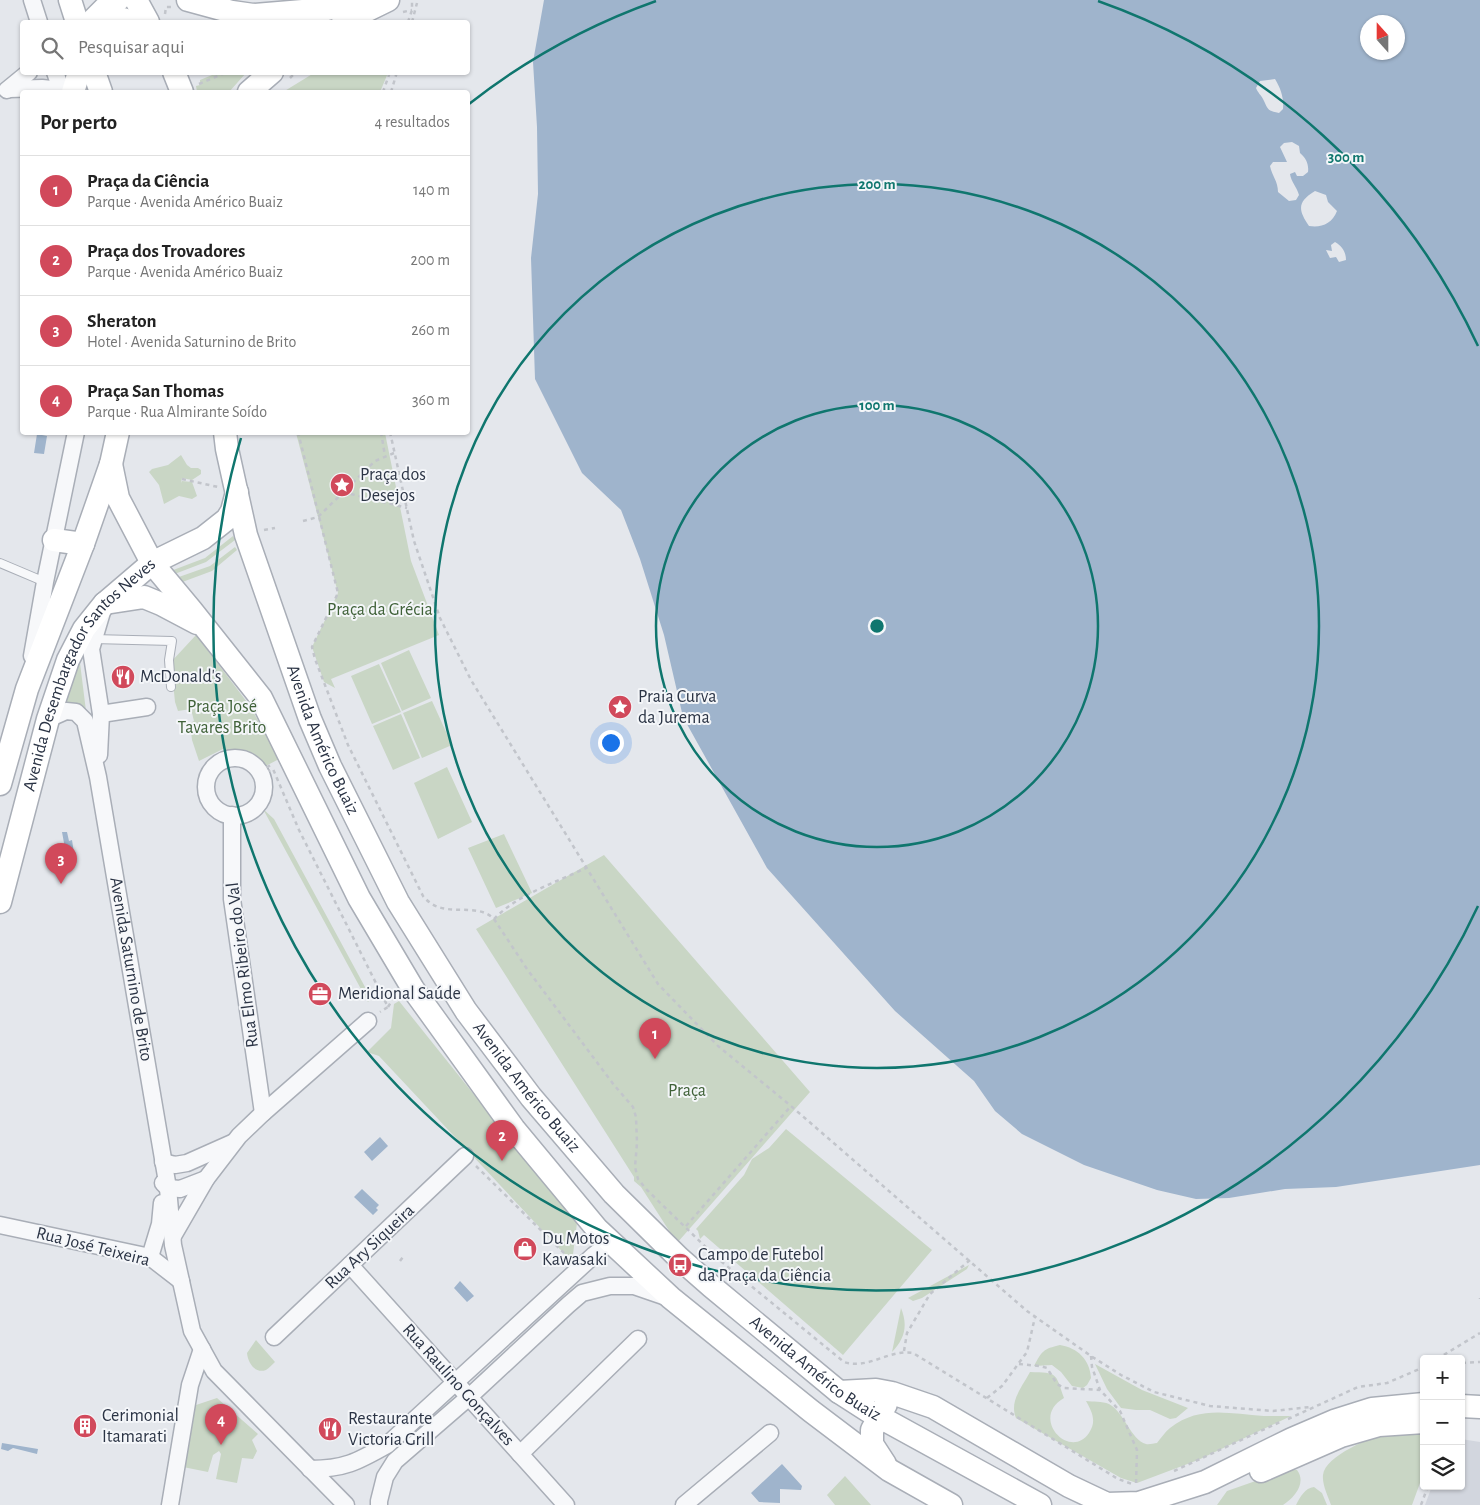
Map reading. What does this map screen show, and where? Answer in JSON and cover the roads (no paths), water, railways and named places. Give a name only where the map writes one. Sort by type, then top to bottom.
[{"type":"main road","points":[[70,0],[77,20]]},
{"type":"main road","points":[[93,20],[118,0]]},
{"type":"main road","points":[[136,0],[147,20]]},
{"type":"main road","points":[[188,0],[232,12],[300,17],[365,0]]},
{"type":"main road","points":[[205,0],[232,12]]},
{"type":"main road","points":[[347,20],[388,0]]},
{"type":"main road","points":[[103,20],[114,18],[124,20]]},
{"type":"main road","points":[[66,90],[77,75]]},
{"type":"main road","points":[[95,75],[100,90]]},
{"type":"main road","points":[[177,75],[189,86]]},
{"type":"main road","name":"Avenida Américo Buaiz","points":[[222,438],[237,492],[246,535],[310,719],[330,766],[398,902],[466,1011],[532,1097],[614,1194],[679,1258],[711,1286],[839,1392],[1035,1503]]},
{"type":"main road","name":"Avenida Américo Buaiz","points":[[118,443],[118,498],[152,563],[261,698],[359,898],[413,989],[514,1129],[597,1228],[671,1298],[806,1407],[889,1470],[951,1505]]},
{"type":"main road","name":"Avenida Desembargador Santos Neves","points":[[0,784],[27,689],[83,544],[118,443]]},
{"type":"main road","name":"Avenida Desembargador Santos Neves","points":[[0,902],[48,719],[68,660],[84,629],[104,604],[152,563],[203,538],[227,519],[232,511],[237,492]]},
{"type":"main road","points":[[54,540],[83,544]]},
{"type":"main road","points":[[104,604],[144,597],[177,612],[205,628]]},
{"type":"main road","points":[[612,1241],[627,1230],[636,1231],[711,1286]]},
{"type":"main road","points":[[839,1392],[876,1390],[892,1393],[933,1407],[1069,1486],[1107,1504],[1139,1503],[1205,1482],[1292,1439],[1334,1421],[1372,1409],[1420,1404]]},
{"type":"main road","points":[[889,1470],[872,1444],[872,1430],[884,1405],[894,1401],[933,1407]]},
{"type":"main road","points":[[1465,1406],[1480,1407]]},
{"type":"main road","points":[[1184,1505],[1341,1436],[1379,1425],[1420,1422]]},
{"type":"main road","points":[[1465,1422],[1480,1423]]},
{"type":"street","points":[[32,0],[38,20]]},
{"type":"street","points":[[5,91],[25,75]]},
{"type":"street","points":[[56,75],[64,90]]},
{"type":"street","points":[[5,91],[42,88],[54,90]]},
{"type":"street","points":[[27,689],[45,582],[75,435]]},
{"type":"street","name":"Avenida Saturnino de Brito","points":[[98,777],[101,714],[91,649],[104,604]]},
{"type":"street","points":[[101,714],[147,707]]},
{"type":"street","name":"Avenida Saturnino de Brito","points":[[48,719],[66,711],[76,712],[85,721],[98,777],[163,1162],[180,1281],[192,1330],[214,1371],[346,1505]]},
{"type":"street","name":"Rua Elmo Ribeiro do Val","points":[[237,819],[232,899],[262,1113]]},
{"type":"street","points":[[173,1236],[206,1179],[236,1141],[262,1113],[368,1021]]},
{"type":"street","points":[[163,1162],[175,1165],[187,1163],[236,1141]]},
{"type":"street","name":"Rua Ary Siqueira","points":[[274,1337],[465,1156]]},
{"type":"street","points":[[165,1186],[180,1189],[206,1179]]},
{"type":"street","name":"Avenida Saturnino de Brito","points":[[150,1257],[160,1224],[165,1186]]},
{"type":"street","name":"Rua José Teixeira","points":[[0,1225],[150,1257],[180,1281]]},
{"type":"street","points":[[310,1469],[331,1469],[358,1462],[387,1445],[612,1241]]},
{"type":"street","name":"Rua Raulino Gonçalves","points":[[350,1265],[566,1505]]},
{"type":"street","points":[[379,1505],[386,1477],[396,1461],[582,1293],[610,1286],[634,1286],[671,1298]]},
{"type":"street","points":[[520,1454],[638,1339]]},
{"type":"street","points":[[170,1505],[190,1385],[202,1349]]},
{"type":"street","points":[[684,1505],[770,1433]]},
{"type":"lane","points":[[0,563],[45,582]]},
{"type":"lane","points":[[93,639],[172,641],[169,660],[171,687]]},
{"type":"water","points":[[544,0],[1480,0],[1480,1165],[1336,1187],[1285,1189],[1229,1198],[1196,1199],[1157,1190],[1084,1165],[1022,1134],[995,1111],[974,1081],[895,1011],[767,868],[683,717],[664,635],[640,559],[621,510],[582,473],[535,379],[531,258],[538,194],[537,127],[533,62]],"holes":[[[1275,79],[1283,101],[1283,109],[1279,113],[1267,107],[1256,88],[1260,81]],[[1292,142],[1299,146],[1300,153],[1307,164],[1308,172],[1303,176],[1297,176],[1295,172],[1290,174],[1299,195],[1296,200],[1289,201],[1278,192],[1270,166],[1273,162],[1287,162],[1280,147],[1284,143]],[[1315,191],[1326,195],[1328,202],[1337,211],[1326,224],[1309,226],[1301,211],[1302,203]],[[1335,242],[1340,245],[1346,260],[1339,262],[1336,257],[1330,258],[1326,250],[1332,251],[1331,245]]]},
{"type":"water","points":[[37,435],[47,436],[44,454],[34,453]]},
{"type":"water","points":[[62,832],[67,832],[69,841],[72,840],[74,853],[66,854]]},
{"type":"water","points":[[380,1137],[388,1146],[372,1161],[364,1152]]},
{"type":"water","points":[[362,1189],[379,1205],[376,1208],[378,1210],[373,1215],[354,1197]]},
{"type":"water","points":[[460,1281],[474,1296],[467,1302],[454,1288]]},
{"type":"water","points":[[2,1443],[38,1449],[37,1454],[13,1448],[8,1451],[1,1449]]},
{"type":"water","points":[[782,1464],[802,1486],[801,1490],[780,1489],[780,1503],[759,1502],[751,1493]]},
{"type":"place","name":"Praça dos Desejos","points":[[342,485]]},
{"type":"place","name":"McDonald's","points":[[123,677]]},
{"type":"place","name":"Praia Curva da Jurema","points":[[620,707]]},
{"type":"place","name":"Sheraton","points":[[61,884]]},
{"type":"place","name":"Meridional Saúde","points":[[320,994]]},
{"type":"place","name":"Praça da Ciência","points":[[655,1059]]},
{"type":"place","name":"Praça dos Trovadores","points":[[502,1161]]},
{"type":"place","name":"Du Motos Kawasaki","points":[[525,1249]]},
{"type":"place","name":"Campo de Futebol da Praça da Ciência","points":[[680,1265]]},
{"type":"place","name":"Cerimonial Itamarati","points":[[85,1426]]},
{"type":"place","name":"Restaurante Victoria Grill","points":[[330,1429]]},
{"type":"place","name":"Praça San Thomas","points":[[221,1445]]},
{"type":"park label","name":"Praça da Grécia","points":[[380,610]]},
{"type":"park label","name":"Praça José Tavares Brito","points":[[222,718]]},
{"type":"park label","name":"Praça","points":[[687,1091]]}]
